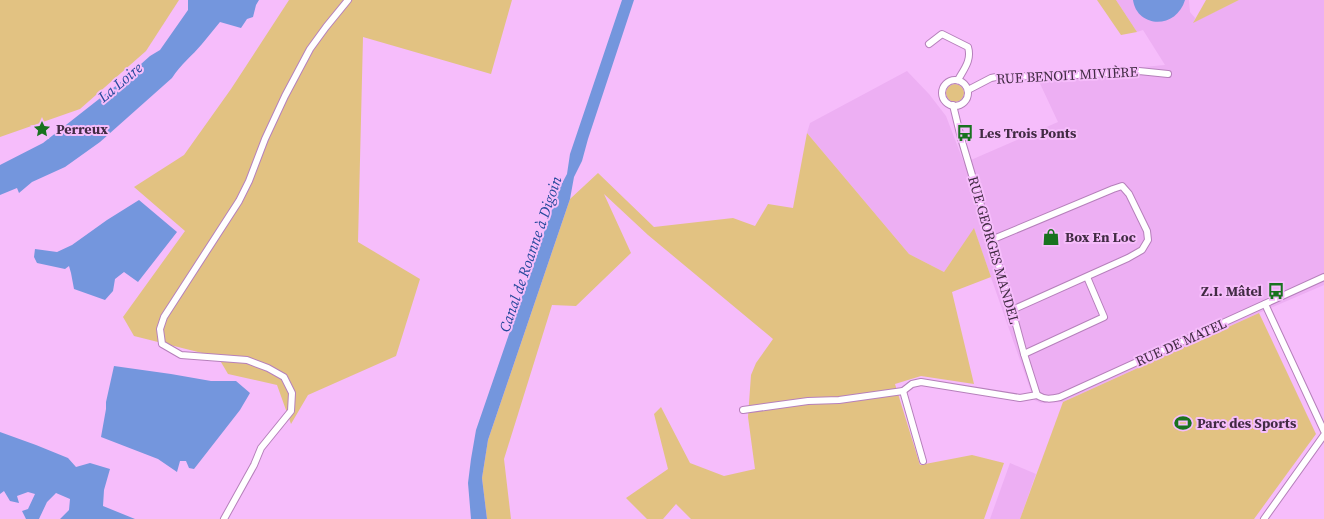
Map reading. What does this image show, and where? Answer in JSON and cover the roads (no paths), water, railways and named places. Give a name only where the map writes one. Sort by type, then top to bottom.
[{"type":"street","points":[[224,519],[254,465],[261,448],[291,411],[292,393],[284,377],[247,360],[181,355],[162,344],[160,329],[164,317],[239,201],[285,96],[310,49],[348,0]]},
{"type":"street","points":[[929,44],[942,34],[968,47],[970,52],[969,59],[958,80],[964,83],[968,90],[968,97],[963,103],[957,106],[953,105]]},
{"type":"street","name":"RUE BENOIT MIVIÈRE","points":[[968,90],[996,77],[1139,71],[1168,74]]},
{"type":"street","name":"RUE GEORGES MANDEL","points":[[958,80],[949,82],[942,92],[945,101],[953,105],[960,138],[1037,395]]},
{"type":"street","points":[[991,240],[1113,188],[1122,186],[1130,194],[1147,231],[1148,240],[1142,250],[1012,310]]},
{"type":"street","points":[[1024,354],[1104,317],[1087,277]]},
{"type":"street","name":"RUE DE MATEL","points":[[743,410],[903,391],[912,384],[921,382],[1020,398],[1037,395],[1052,399],[1324,277]]},
{"type":"street","points":[[1264,304],[1324,431]]},
{"type":"street","points":[[903,391],[923,461]]},
{"type":"street","points":[[1264,519],[1324,435]]},
{"type":"water","points":[[188,0],[259,0],[253,17],[247,19],[241,28],[220,22],[172,78],[100,142],[65,167],[32,182],[19,193],[17,188],[0,195],[0,165],[43,143],[122,81],[150,56],[160,50],[188,10]]},
{"type":"water","points":[[622,0],[634,0],[582,161],[574,177],[570,199],[488,440],[482,478],[487,519],[471,519],[468,483],[476,430],[559,189],[567,174],[570,154]]},
{"type":"water","points":[[1133,0],[1185,0],[1174,17],[1166,21],[1157,22],[1142,16],[1136,9]]},
{"type":"water","points":[[139,200],[177,232],[138,282],[124,272],[115,279],[113,291],[105,300],[74,289],[69,266],[65,269],[37,263],[34,257],[35,249],[57,252],[72,245]]},
{"type":"water","points":[[114,366],[211,381],[236,381],[250,393],[240,410],[194,469],[189,468],[186,461],[180,461],[177,472],[158,459],[101,437]]},
{"type":"water","points":[[0,432],[68,458],[76,467],[90,463],[110,469],[104,490],[103,506],[135,519],[60,519],[69,510],[70,499],[56,493],[47,502],[39,519],[26,519],[22,511],[28,509],[35,494],[28,492],[17,496],[19,503],[10,501],[4,491],[0,494]]},
{"type":"place","name":"Perreux","points":[[42,129]]},
{"type":"place","name":"Les Trois Ponts","points":[[965,133]]},
{"type":"place","name":"Box En Loc","points":[[1051,237]]},
{"type":"place","name":"Z.I. Mâtel","points":[[1276,291]]},
{"type":"place","name":"Parc des Sports","points":[[1183,423]]},
{"type":"water label","name":"La Loire","points":[[120,82]]},
{"type":"water label","name":"Canal de Roanne à Digoin","points":[[530,254]]}]
